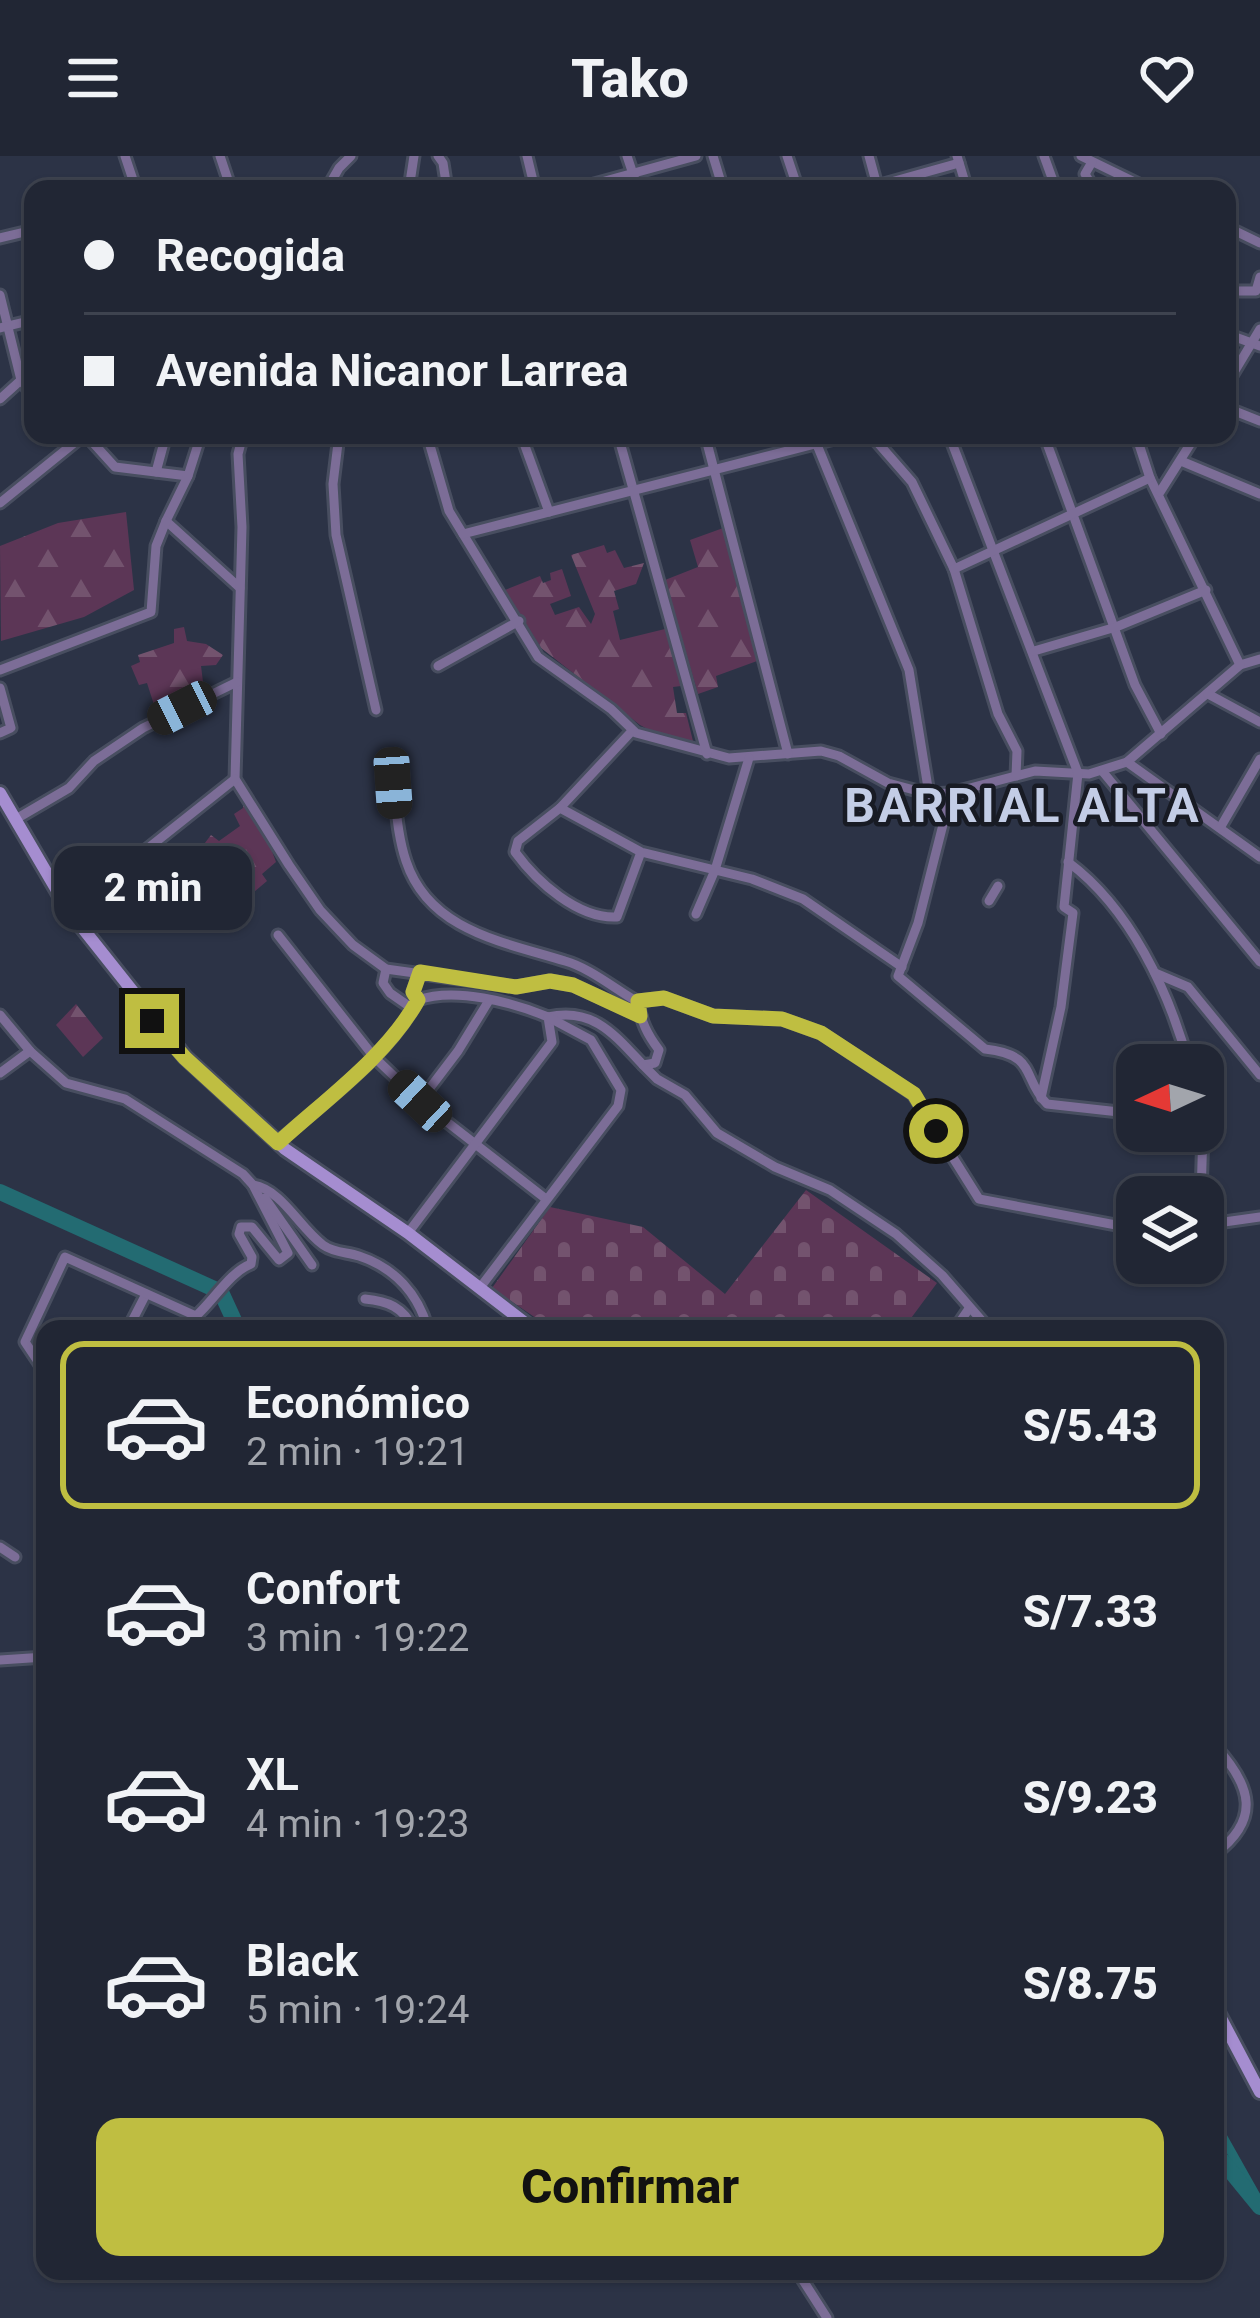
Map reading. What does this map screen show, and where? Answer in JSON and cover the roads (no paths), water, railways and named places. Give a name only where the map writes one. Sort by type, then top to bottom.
[{"type":"main road","points":[[0,793],[69,911],[185,1058],[278,1143],[521,1320]]},
{"type":"main road","points":[[1224,2023],[1260,2092]]},
{"type":"street","points":[[337,162],[351,156]]},
{"type":"street","points":[[627,156],[635,180]]},
{"type":"street","points":[[608,180],[696,156]]},
{"type":"street","points":[[1081,156],[1130,180]]},
{"type":"street","points":[[897,180],[958,160]]},
{"type":"street","points":[[1088,180],[1085,175],[1092,162]]},
{"type":"street","points":[[1236,291],[1256,291],[1260,277]]},
{"type":"street","points":[[0,295],[4,327],[24,384]]},
{"type":"street","points":[[1236,372],[1256,345],[1260,329]]},
{"type":"street","points":[[0,399],[21,380]]},
{"type":"street","points":[[0,503],[63,444]]},
{"type":"street","points":[[93,444],[115,467],[188,476]]},
{"type":"street","points":[[156,472],[164,444]]},
{"type":"street","points":[[0,670],[151,612],[156,546],[198,444]]},
{"type":"street","points":[[241,444],[235,779],[320,910],[353,945],[386,969],[516,987],[550,981],[573,985],[640,1016]]},
{"type":"street","points":[[339,444],[333,484],[336,535],[376,710]]},
{"type":"street","points":[[429,444],[440,490],[538,657],[632,730],[707,754],[749,758],[821,751],[888,783],[929,794],[1035,772],[1103,772],[1127,762],[1240,665],[1260,659]]},
{"type":"street","points":[[524,444],[549,512]]},
{"type":"street","points":[[621,444],[707,754]]},
{"type":"street","points":[[708,444],[788,754]]},
{"type":"street","points":[[463,534],[802,444]]},
{"type":"street","points":[[817,444],[909,670],[929,794]]},
{"type":"street","points":[[879,444],[912,482],[954,568],[998,714],[1017,751],[1016,776]]},
{"type":"street","points":[[953,444],[1078,773],[1064,907],[1072,913],[1070,932],[1061,1006],[1041,1098]]},
{"type":"street","points":[[1047,444],[1136,685],[1160,734]]},
{"type":"street","points":[[1139,444],[1150,478],[1240,665]]},
{"type":"street","points":[[1160,492],[1191,444]]},
{"type":"street","points":[[1181,460],[1260,494]]},
{"type":"street","points":[[954,568],[1150,478]]},
{"type":"street","points":[[166,521],[240,589]]},
{"type":"street","points":[[1034,651],[1116,627],[1206,590]]},
{"type":"street","points":[[438,667],[519,621]]},
{"type":"street","points":[[16,819],[69,788],[94,761],[143,728],[237,682]]},
{"type":"street","points":[[0,688],[11,728],[0,733]]},
{"type":"street","points":[[1208,694],[1260,722]]},
{"type":"street","points":[[632,730],[560,808],[518,841],[515,852],[541,882],[606,917],[617,917],[641,852]]},
{"type":"street","points":[[696,914],[715,870],[749,758]]},
{"type":"street","points":[[1220,828],[1260,760]]},
{"type":"street","points":[[1127,762],[1260,857]]},
{"type":"street","points":[[391,768],[406,862],[417,884],[465,931],[532,955],[568,961],[638,1002],[664,998],[713,1016],[782,1019],[821,1033],[914,1094],[979,1199],[1116,1225]]},
{"type":"street","points":[[1103,772],[1260,962]]},
{"type":"street","points":[[69,911],[235,779]]},
{"type":"street","points":[[951,793],[918,923],[898,976],[985,1049],[1004,1051],[1020,1060],[1048,1104],[1116,1112]]},
{"type":"street","points":[[560,808],[641,852],[752,879],[803,899],[902,967]]},
{"type":"street","points":[[1068,862],[1097,884],[1155,973],[1181,1044]]},
{"type":"street","points":[[989,901],[998,886]]},
{"type":"street","points":[[278,935],[374,1057],[420,1101],[546,1199]]},
{"type":"street","points":[[386,969],[383,983],[390,993],[416,1004]]},
{"type":"street","points":[[416,1004],[413,992],[420,972]]},
{"type":"street","points":[[1155,973],[1188,986],[1260,1075]]},
{"type":"street","points":[[278,1143],[374,1057],[416,1004],[442,991],[521,1006],[591,1040],[621,1090],[618,1106],[479,1289]]},
{"type":"street","points":[[420,1101],[488,1002]]},
{"type":"street","points":[[638,1002],[645,1031],[659,1051],[655,1063],[643,1065]]},
{"type":"street","points":[[548,1018],[566,1013],[591,1017],[614,1032],[657,1079],[685,1095],[716,1133],[775,1168],[830,1190],[896,1234],[942,1275],[979,1320]]},
{"type":"street","points":[[0,1015],[66,1083],[125,1099],[208,1150],[253,1185],[277,1195],[301,1227],[329,1250],[363,1257],[394,1275],[416,1296],[425,1320]]},
{"type":"street","points":[[408,1234],[552,1042],[548,1018]]},
{"type":"street","points":[[0,1073],[30,1051]]},
{"type":"street","points":[[253,1185],[312,1265]]},
{"type":"street","points":[[196,1316],[237,1269],[251,1264],[252,1257],[238,1234],[242,1227],[251,1227],[279,1260],[288,1253],[253,1185]]},
{"type":"street","points":[[1224,1222],[1260,1217]]},
{"type":"street","points":[[36,1358],[25,1342],[65,1257],[198,1320]]},
{"type":"street","points":[[133,1320],[146,1294]]},
{"type":"street","points":[[364,1299],[394,1305],[410,1320]]},
{"type":"street","points":[[961,1320],[968,1310]]},
{"type":"street","points":[[0,1547],[15,1557]]},
{"type":"street","points":[[0,1660],[36,1658]]},
{"type":"street","points":[[1224,1756],[1241,1774],[1250,1803],[1250,1824],[1224,1848]]},
{"type":"street","points":[[803,2280],[827,2318]]},
{"type":"waterway","points":[[0,1192],[221,1292],[234,1320]]},
{"type":"waterway","points":[[1224,2139],[1260,2203]]},
{"type":"waterway","points":[[1224,2163],[1260,2207]]},
{"type":"district","name":"BARRIAL ALTA","points":[[1023,805]]}]
